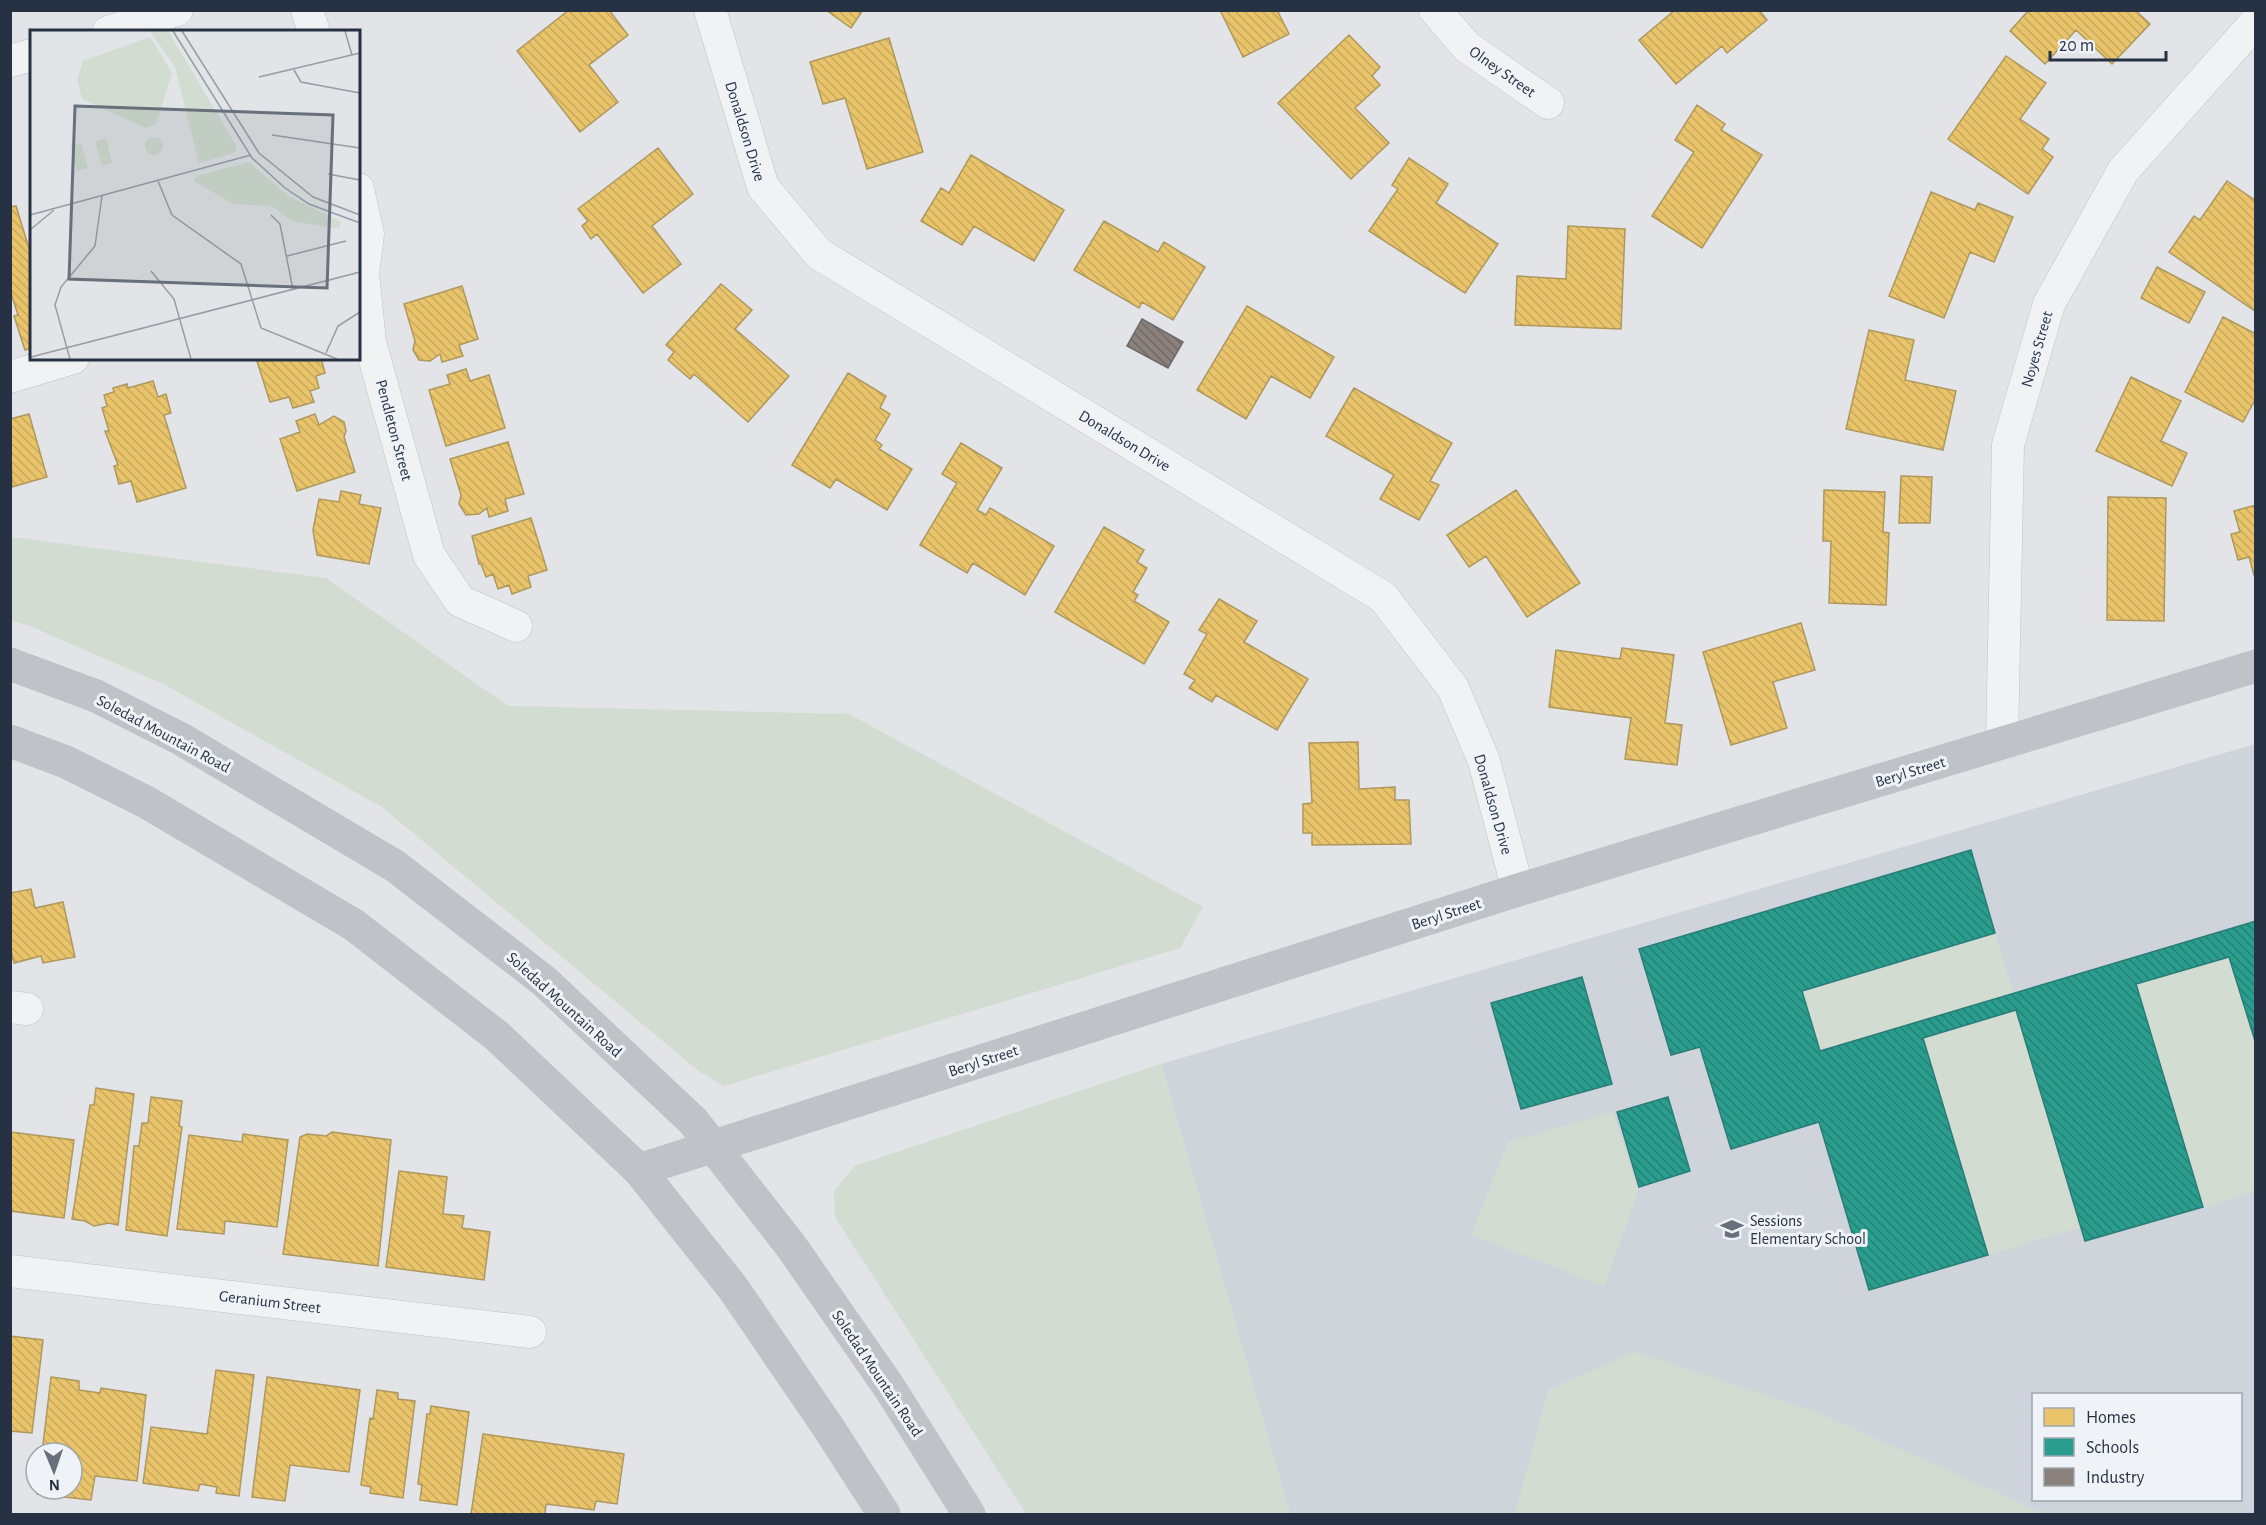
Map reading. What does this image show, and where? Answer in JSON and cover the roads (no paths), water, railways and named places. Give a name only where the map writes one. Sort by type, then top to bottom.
[{"type":"main road","name":"Soledad Mountain Road","points":[[10,664],[96,696],[182,739],[395,866],[544,981],[693,1121],[713,1146],[791,1246],[889,1387],[969,1515]]},
{"type":"main road","name":"Beryl Street","points":[[639,1170],[1518,890],[2256,666]]},
{"type":"main road","points":[[10,741],[66,762],[146,802],[354,925],[497,1036],[639,1170],[733,1288],[828,1427],[884,1515]]},
{"type":"street","points":[[114,30],[177,10]]},
{"type":"street","points":[[307,10],[313,30]]},
{"type":"street","name":"Donaldson Drive","points":[[710,10],[763,187],[819,254],[1383,597],[1453,688],[1484,761],[1518,890]]},
{"type":"street","name":"Olney Street","points":[[1435,10],[1467,47],[1548,103]]},
{"type":"street","name":"Noyes Street","points":[[2002,743],[2008,445],[2049,304],[2123,171],[2256,22]]},
{"type":"street","points":[[10,61],[30,56]]},
{"type":"street","name":"Pendleton Street","points":[[360,198],[368,234],[361,274],[370,342],[429,555],[460,601],[516,626]]},
{"type":"street","points":[[10,377],[66,360]]},
{"type":"street","name":"Geranium Street","points":[[10,1270],[530,1332]]},
{"type":"place","name":"Sessions Elementary School","points":[[1732,1229]]}]
